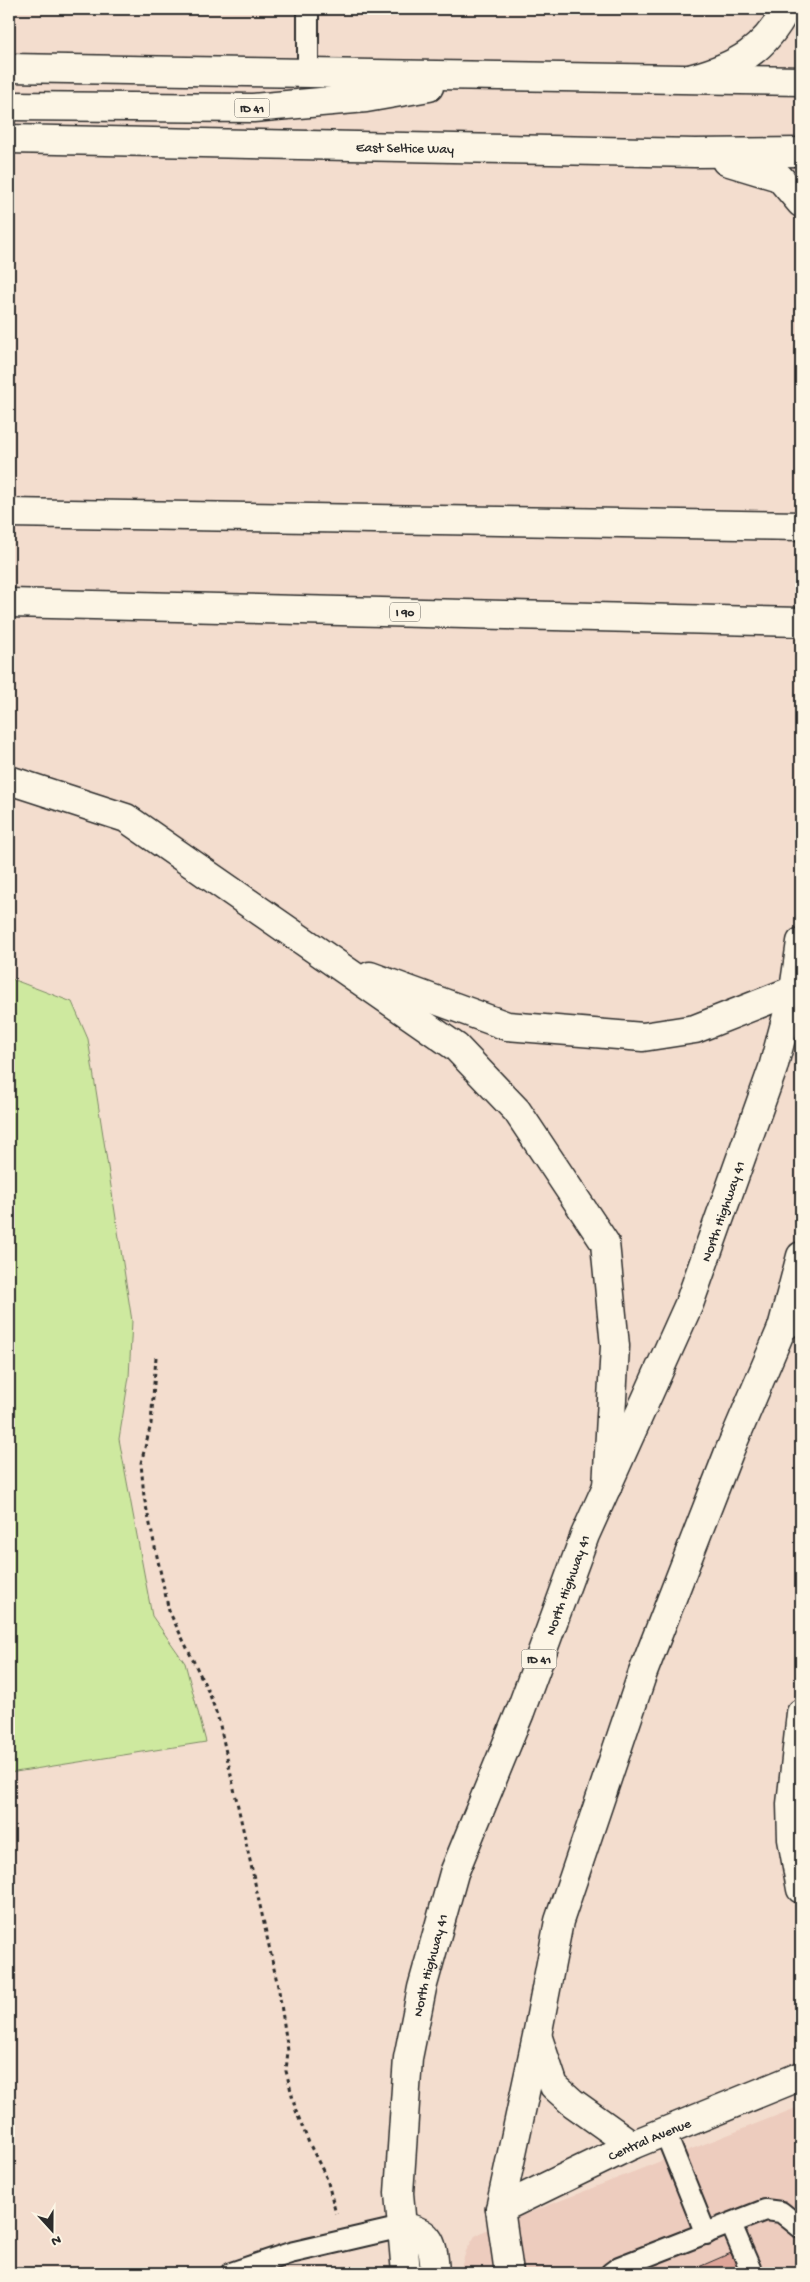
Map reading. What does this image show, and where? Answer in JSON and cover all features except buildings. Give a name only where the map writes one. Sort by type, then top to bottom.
[{"type":"main road","points":[[690,79],[720,70],[748,56],[768,38],[786,9]]},
{"type":"main road","points":[[9,68],[492,76]]},
{"type":"main road","name":"ID 41","points":[[9,106],[253,108],[366,98],[492,76],[801,81]]},
{"type":"main road","name":"East Seltice Way","points":[[9,139],[695,152],[801,152]]},
{"type":"main road","points":[[695,152],[779,177],[801,203]]},
{"type":"main road","points":[[9,513],[801,526]]},
{"type":"main road","name":"I 90","points":[[9,603],[801,622]]},
{"type":"main road","points":[[9,780],[126,818],[456,1047],[517,1111],[606,1243],[615,1346],[607,1487]]},
{"type":"main road","name":"North Highway 41","points":[[406,2273],[399,2192],[408,2058],[425,1978],[454,1873],[520,1712],[585,1535],[689,1304],[773,1068],[798,990],[801,942]]},
{"type":"main road","points":[[333,963],[507,1026],[642,1037],[696,1029],[798,990]]},
{"type":"main road","points":[[509,2273],[500,2209],[537,2036],[559,1921],[642,1675],[729,1452],[792,1321],[801,1256]]},
{"type":"main road","points":[[801,1713],[792,1804],[801,1889]]},
{"type":"main road","points":[[537,2036],[554,2086],[573,2103],[632,2145]]},
{"type":"main road","name":"Central Avenue","points":[[500,2209],[632,2145],[801,2076]]},
{"type":"main road","points":[[402,2227],[417,2229],[429,2238],[434,2250],[435,2273]]},
{"type":"lane","points":[[308,9],[308,73]]},
{"type":"lane","points":[[665,2132],[706,2234]]},
{"type":"lane","points":[[611,2273],[619,2267],[765,2210],[781,2212],[801,2228]]},
{"type":"lane","points":[[731,2224],[752,2273]]},
{"type":"lane","points":[[231,2273],[290,2253],[402,2227]]},
{"type":"path","points":[[156,1357],[151,1424],[141,1463],[144,1497],[169,1611],[210,1695],[219,1721],[279,1991],[288,2051],[286,2071],[309,2143],[327,2179],[334,2201],[341,2240]]},
{"type":"shaded area","points":[[801,2106],[801,2273],[463,2273],[461,2268],[466,2251],[475,2236],[488,2229]]},
{"type":"green space","points":[[9,978],[72,1002],[88,1039],[132,1321],[129,1377],[119,1439],[152,1616],[185,1663],[206,1742],[9,1773]]}]
